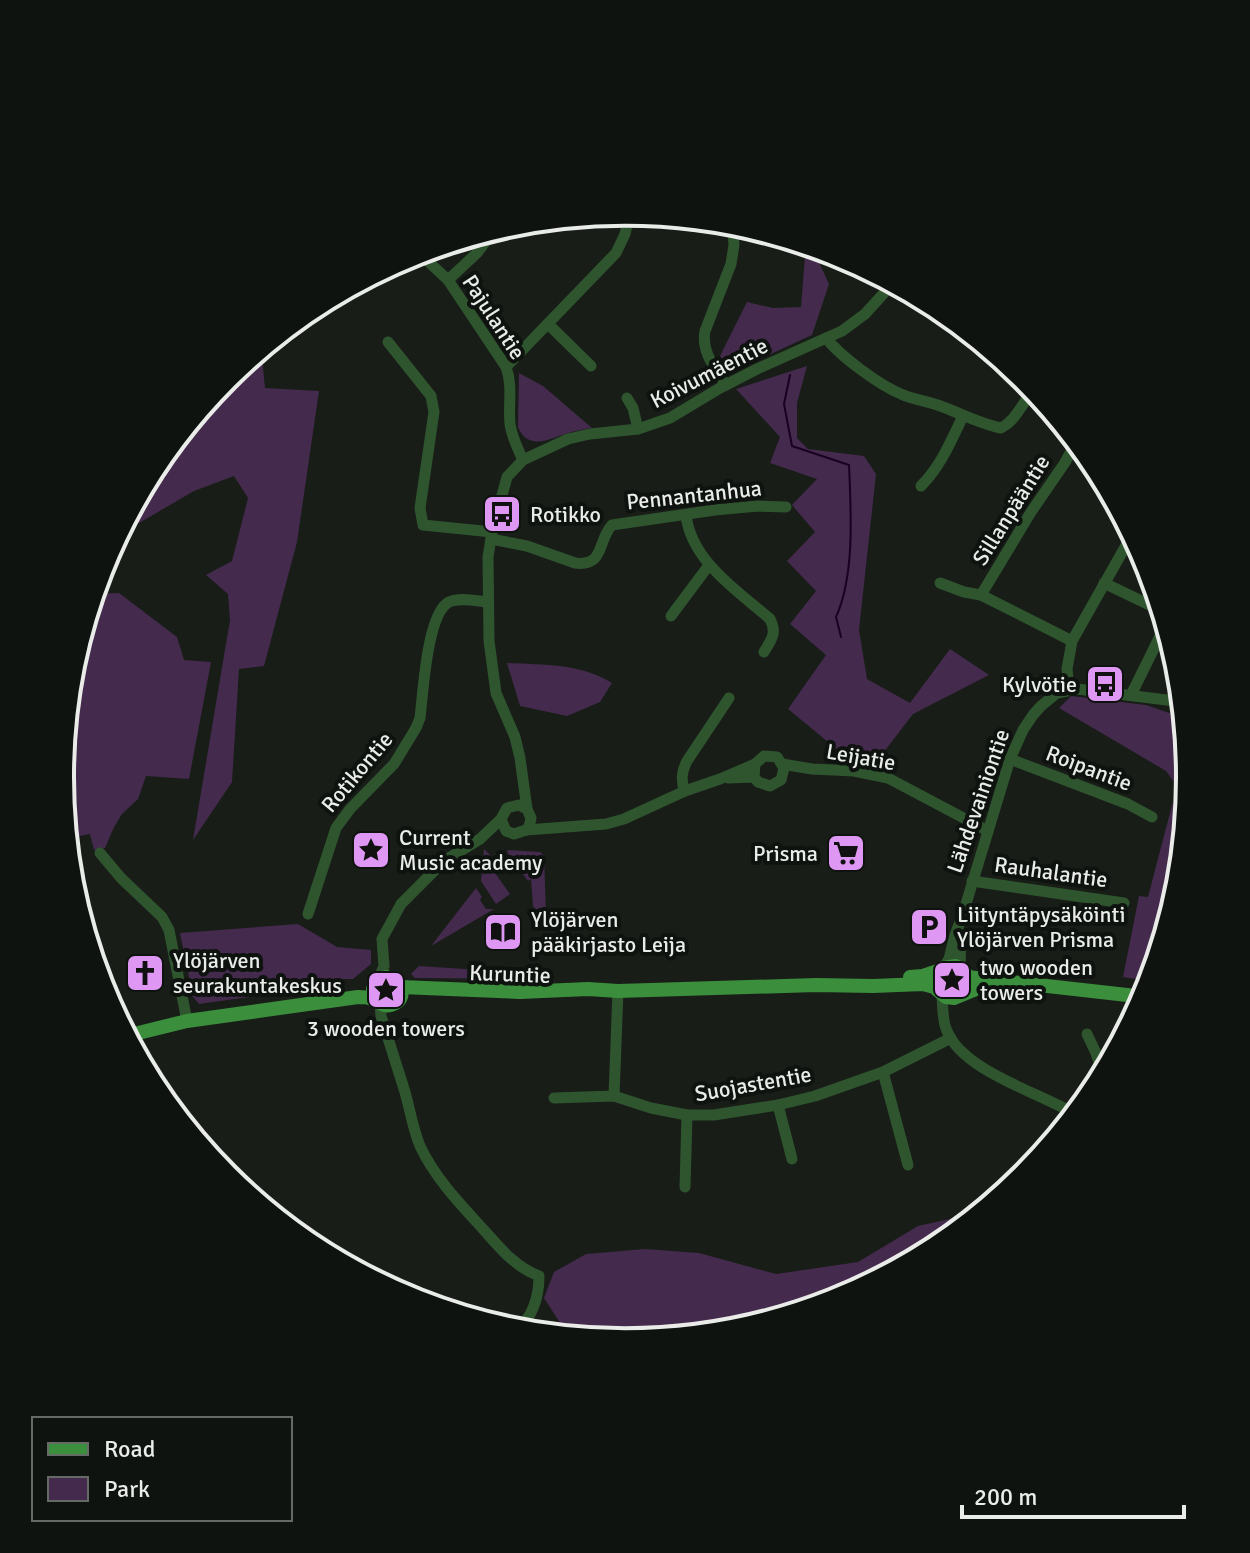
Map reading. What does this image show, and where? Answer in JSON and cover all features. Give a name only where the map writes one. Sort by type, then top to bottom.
[{"type":"main road","points":[[1020,984],[980,989],[950,998],[940,992],[936,979],[942,969],[952,966],[964,973],[1020,984],[1130,995]]},
{"type":"main road","name":"Kuruntie","points":[[138,1033],[187,1021],[358,997],[834,984],[923,976],[942,969]]},
{"type":"main road","points":[[960,995],[967,986],[964,973]]},
{"type":"main road","name":"Kuruntie","points":[[302,1004],[376,982]]},
{"type":"main road","points":[[376,982],[373,993],[390,996]]},
{"type":"main road","name":"Kuruntie","points":[[834,984],[923,984],[940,992]]},
{"type":"street","points":[[506,367],[616,253],[627,226]]},
{"type":"street","points":[[726,385],[710,360],[703,340],[731,264],[733,236]]},
{"type":"street","points":[[448,280],[484,244]]},
{"type":"street","name":"Pajulantie","points":[[429,262],[448,280],[506,367],[510,383],[512,436],[523,460]]},
{"type":"street","name":"Koivumäentie","points":[[523,460],[568,439],[638,429],[670,418],[726,385],[842,331],[859,319],[885,291]]},
{"type":"street","points":[[548,324],[591,366]]},
{"type":"street","points":[[826,338],[839,353],[900,394],[1001,428],[1011,423],[1026,399]]},
{"type":"street","points":[[388,342],[431,396],[433,404],[420,508],[423,525],[491,536]]},
{"type":"street","points":[[627,398],[638,429]]},
{"type":"street","points":[[921,486],[945,454],[963,416]]},
{"type":"street","name":"Sillanpääntie","points":[[1070,453],[981,595],[1072,641]]},
{"type":"street","points":[[504,825],[518,834],[526,830],[529,813],[515,737],[496,693],[487,602],[488,557],[507,477],[523,460]]},
{"type":"street","name":"Pennantanhua","points":[[491,536],[584,564],[592,563],[597,557],[607,529],[621,522],[743,507],[786,507]]},
{"type":"street","points":[[686,515],[687,527],[709,565],[774,626],[775,636],[764,652]]},
{"type":"street","points":[[1125,547],[1072,641],[1067,669],[1069,690],[1104,691],[1170,700]]},
{"type":"street","points":[[671,616],[709,565]]},
{"type":"street","points":[[940,583],[981,595]]},
{"type":"street","points":[[1104,583],[1149,605]]},
{"type":"street","name":"Rotikontie","points":[[308,914],[336,828],[394,764],[416,728],[431,637],[440,611],[451,602],[460,600],[487,602]]},
{"type":"street","points":[[1131,695],[1158,640]]},
{"type":"street","name":"Lähdevainiontie","points":[[942,969],[949,959],[1010,759],[1023,730],[1033,715],[1057,693],[1069,690]]},
{"type":"street","points":[[685,791],[682,770],[729,698]]},
{"type":"street","name":"Leijatie","points":[[812,769],[776,784],[763,785],[758,782],[754,770],[759,759],[771,755],[782,764],[854,771],[888,778],[988,831]]},
{"type":"street","name":"Roipantie","points":[[1010,759],[1128,804],[1152,817]]},
{"type":"street","points":[[781,780],[784,774],[782,764]]},
{"type":"street","name":"Leijatie","points":[[526,830],[606,824],[685,791],[754,770]]},
{"type":"street","points":[[514,805],[523,782]]},
{"type":"street","points":[[504,825],[504,811],[514,805],[523,806],[529,813]]},
{"type":"street","name":"Leijatie","points":[[529,813],[559,828]]},
{"type":"street","points":[[376,982],[384,966],[382,939],[401,904],[444,861],[504,825]]},
{"type":"street","points":[[100,853],[162,917],[169,930],[187,1021]]},
{"type":"street","name":"Rauhalantie","points":[[972,881],[1124,903]]},
{"type":"street","name":"Lähdevainiontie","points":[[962,917],[964,973]]},
{"type":"street","points":[[389,923],[390,996],[381,1016],[420,1146],[451,1193],[511,1259],[525,1271],[539,1276],[539,1289],[528,1319]]},
{"type":"street","points":[[614,1096],[618,991]]},
{"type":"street","points":[[940,992],[946,1031],[962,1052],[990,1073],[1065,1108]]},
{"type":"street","points":[[951,1038],[952,1003],[960,995]]},
{"type":"street","points":[[1087,1034],[1098,1059]]},
{"type":"street","name":"Suojastentie","points":[[554,1098],[614,1096],[687,1115],[714,1115],[815,1096],[883,1072],[951,1038]]},
{"type":"street","points":[[883,1072],[908,1165]]},
{"type":"street","points":[[778,1105],[792,1159]]},
{"type":"street","points":[[685,1187],[687,1115]]},
{"type":"green space","points":[[805,256],[818,261],[829,284],[812,335],[727,374],[720,356],[747,302],[773,308],[801,307]]},
{"type":"green space","points":[[262,362],[265,388],[319,391],[297,542],[264,666],[239,669],[232,782],[193,840],[230,620],[228,594],[206,575],[232,561],[248,498],[234,476],[194,491],[136,523],[148,501],[188,441],[235,387]]},
{"type":"green space","points":[[807,366],[797,403],[797,438],[808,449],[864,456],[876,474],[859,630],[867,679],[910,703],[950,649],[989,675],[913,714],[877,761],[845,756],[788,709],[826,655],[790,624],[816,591],[787,561],[815,532],[792,505],[817,479],[770,463],[780,437],[736,389]]},
{"type":"green space","points":[[519,373],[543,386],[592,428],[542,441],[528,439],[518,427]]},
{"type":"green space","points":[[119,593],[177,637],[184,660],[211,662],[189,779],[146,776],[138,799],[122,814],[105,848],[94,850],[90,834],[78,836],[75,740],[85,669],[105,594]]},
{"type":"green space","points":[[507,663],[574,668],[612,683],[600,702],[567,716],[520,706]]},
{"type":"green space","points":[[1071,696],[1146,705],[1172,714],[1176,784],[1166,771],[1059,708]]},
{"type":"green space","points":[[1176,791],[1171,848],[1157,919],[1137,979],[1123,977],[1139,896],[1148,897]]},
{"type":"green space","points":[[484,849],[496,861],[490,866],[510,894],[496,904],[481,881]]},
{"type":"green space","points":[[508,850],[540,852],[544,856],[545,917],[541,918],[533,906],[531,879],[528,881]]},
{"type":"green space","points":[[476,888],[486,909],[494,909],[431,946]]},
{"type":"green space","points":[[298,924],[337,947],[371,950],[371,964],[353,979],[257,980],[249,997],[199,1004],[193,997],[180,933]]},
{"type":"green space","points":[[419,966],[539,974],[537,979],[415,978],[411,974]]},
{"type":"green space","points":[[955,1218],[900,1254],[836,1286],[768,1309],[732,1317],[625,1328],[560,1324],[544,1298],[554,1272],[586,1254],[645,1249],[699,1253],[776,1274],[858,1262],[918,1226]]},
{"type":"waterway","points":[[790,375],[784,404],[792,446],[849,465],[849,563],[836,617],[841,637]]},
{"type":"place","name":"Rotikko","points":[[502,514]]},
{"type":"place","name":"Kylvötie","points":[[1105,684]]},
{"type":"place","name":"Current Music academy","points":[[371,850]]},
{"type":"place","name":"Prisma","points":[[846,853]]},
{"type":"place","name":"Liityntäpysäköinti Ylöjärven Prisma","points":[[929,927]]},
{"type":"place","name":"Ylöjärven pääkirjasto Leija","points":[[503,932]]},
{"type":"place","name":"Ylöjärven seurakuntakeskus","points":[[145,973]]},
{"type":"place","name":"two wooden towers","points":[[952,980]]},
{"type":"place","name":"3 wooden towers","points":[[386,990]]}]
